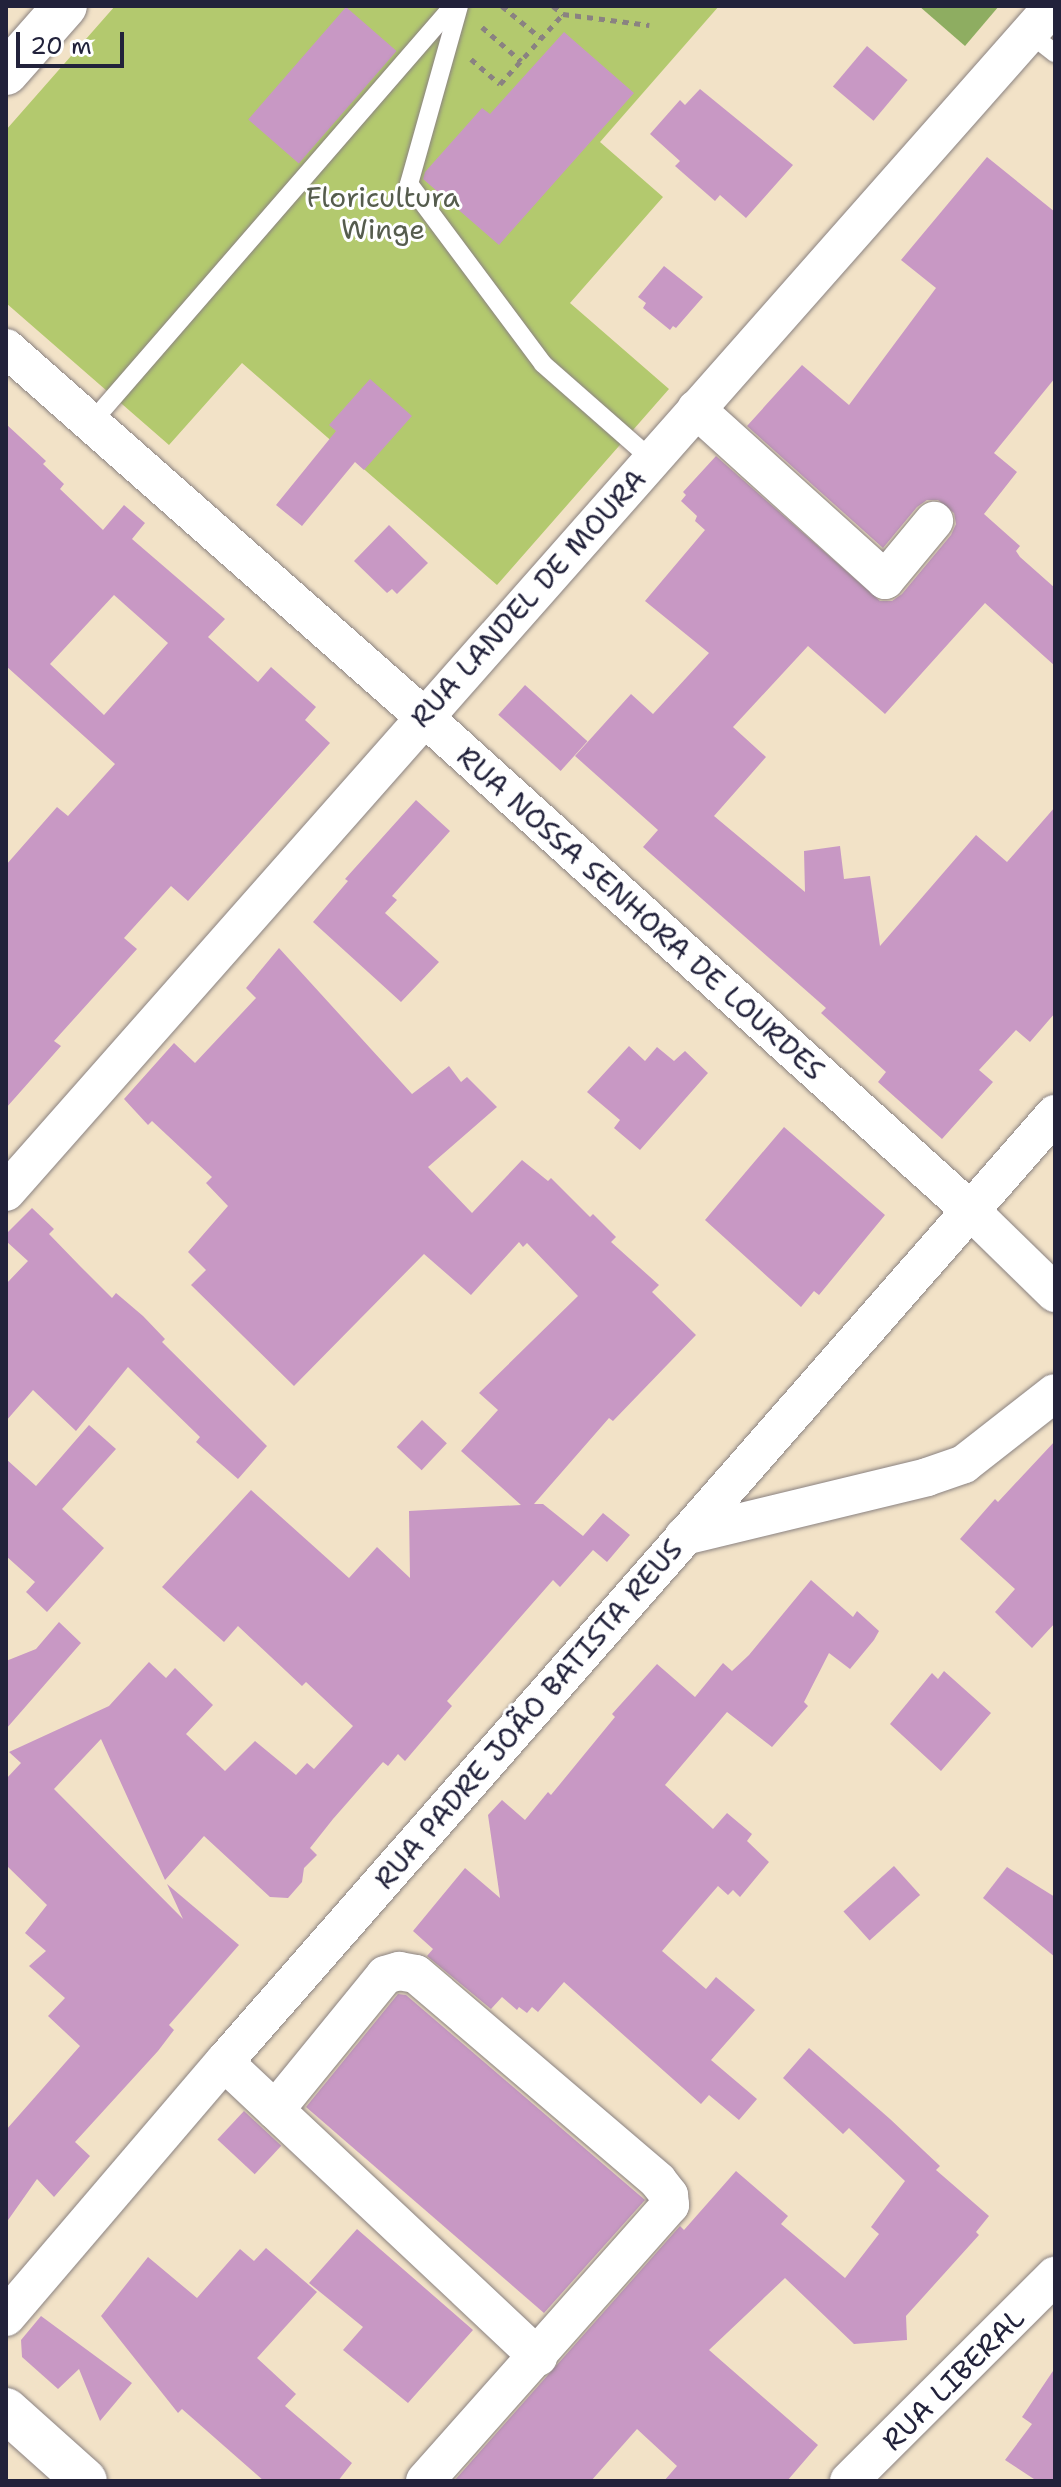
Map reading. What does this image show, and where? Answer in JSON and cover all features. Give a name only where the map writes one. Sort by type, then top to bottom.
[{"type":"main road","points":[[6,73],[65,6]]},
{"type":"main road","points":[[6,2410],[85,2481]]},
{"type":"street","name":"RUA LANDEL DE MOURA","points":[[6,1192],[651,459],[1046,31]]},
{"type":"street","name":"RUA NOSSA SENHORA DE LOURDES","points":[[6,348],[423,716],[970,1210],[1055,1293]]},
{"type":"street","points":[[696,409],[885,580],[934,521]]},
{"type":"street","name":"RUA PADRE JOÃO BATISTA REUS","points":[[6,2317],[224,2062],[1055,1114]]},
{"type":"street","points":[[684,1536],[927,1477],[964,1464],[1055,1393]]},
{"type":"street","points":[[275,2110],[385,1975],[408,1972],[416,1974],[658,2181],[669,2195],[670,2205],[425,2481]]},
{"type":"street","points":[[224,2062],[538,2357]]},
{"type":"street","name":"RUA LIBERAL","points":[[849,2481],[1055,2276]]},
{"type":"lane","points":[[456,6],[450,40],[409,184],[543,364],[651,459]]},
{"type":"lane","points":[[91,423],[456,6]]},
{"type":"path","points":[[502,6],[541,39]]},
{"type":"path","points":[[553,6],[563,14],[649,25]]},
{"type":"path","points":[[450,40],[500,84],[563,14]]},
{"type":"path","points":[[476,18],[484,29],[521,61]]},
{"type":"green space","name":"Floricultura Winge","points":[[115,6],[719,6],[600,142],[663,197],[570,303],[669,389],[497,585],[242,363],[169,445],[6,303],[6,130]]},
{"type":"green space","points":[[919,6],[999,6],[965,46]]},
{"type":"building","points":[[346,7],[397,51],[299,163],[248,119]]},
{"type":"building","points":[[564,32],[634,93],[499,245],[423,179],[425,172],[482,108],[490,114]]},
{"type":"building","points":[[867,46],[908,80],[874,121],[833,87]]},
{"type":"building","points":[[700,89],[793,165],[746,218],[720,195],[715,201],[675,166],[680,161],[650,134],[680,100],[685,105]]},
{"type":"building","points":[[987,157],[1055,212],[1055,378],[994,453],[1017,472],[984,514],[1020,546],[1016,551],[1020,557],[1055,588],[1055,666],[985,603],[885,714],[808,646],[733,727],[766,757],[714,816],[805,892],[804,851],[840,846],[844,879],[870,876],[880,946],[976,835],[1007,862],[1055,807],[1055,1013],[1030,1042],[1016,1030],[979,1070],[993,1082],[942,1139],[878,1082],[886,1072],[821,1013],[826,1008],[643,847],[658,830],[575,756],[631,694],[653,714],[709,653],[645,601],[705,530],[695,521],[697,516],[681,501],[686,495],[683,492],[716,456],[880,601],[892,601],[902,594],[951,535],[956,524],[954,513],[938,500],[927,500],[917,507],[883,548],[747,426],[802,365],[849,405],[936,288],[901,260]]},
{"type":"building","points":[[664,266],[703,297],[676,328],[673,326],[670,330],[643,308],[646,303],[638,297]]},
{"type":"building","points":[[370,379],[412,416],[364,470],[355,462],[302,526],[276,505],[336,431],[329,425]]},
{"type":"building","points":[[6,424],[46,461],[43,464],[64,484],[60,489],[103,530],[124,505],[145,523],[132,539],[225,619],[208,637],[258,682],[271,667],[316,707],[305,720],[330,743],[188,901],[171,886],[124,938],[137,949],[54,1041],[61,1046],[6,1108],[6,865],[57,807],[68,816],[115,764],[6,666]],"holes":[[[114,595],[168,643],[104,715],[50,664]]]},
{"type":"building","points":[[389,525],[428,563],[397,594],[392,589],[387,593],[354,561]]},
{"type":"building","points":[[525,685],[587,741],[561,771],[498,715]]},
{"type":"building","points":[[416,800],[450,831],[392,896],[397,900],[385,913],[439,962],[401,1002],[313,922],[348,881],[345,879]]},
{"type":"building","points":[[279,948],[412,1094],[449,1066],[461,1082],[467,1077],[497,1107],[428,1167],[472,1213],[522,1160],[548,1181],[551,1178],[590,1217],[593,1214],[616,1237],[611,1242],[659,1285],[652,1292],[696,1335],[613,1421],[609,1418],[534,1504],[543,1504],[583,1536],[603,1513],[630,1535],[607,1562],[593,1550],[560,1587],[553,1580],[447,1701],[452,1706],[405,1761],[398,1754],[388,1766],[383,1762],[333,1819],[310,1848],[317,1855],[304,1868],[302,1882],[288,1898],[270,1897],[204,1836],[165,1880],[101,1739],[54,1789],[183,1919],[167,1884],[239,1945],[169,2025],[174,2030],[158,2051],[75,2142],[90,2156],[54,2197],[37,2179],[6,2223],[6,2130],[80,2046],[48,2016],[65,1998],[29,1966],[46,1951],[25,1933],[47,1905],[6,1865],[6,1779],[21,1763],[9,1752],[109,1706],[149,1662],[166,1678],[175,1668],[213,1705],[186,1734],[225,1771],[255,1741],[296,1775],[307,1763],[314,1769],[353,1726],[306,1682],[302,1686],[238,1626],[224,1642],[162,1587],[251,1490],[349,1578],[377,1547],[410,1578],[409,1511],[521,1505],[461,1451],[498,1410],[479,1393],[578,1296],[527,1243],[523,1247],[519,1242],[471,1295],[424,1254],[294,1386],[191,1285],[206,1270],[188,1252],[228,1206],[206,1183],[212,1177],[152,1121],[148,1125],[124,1099],[174,1043],[195,1063],[256,998],[246,988]]},
{"type":"building","points":[[629,1046],[645,1061],[657,1047],[674,1061],[685,1051],[708,1073],[640,1150],[614,1128],[620,1120],[587,1092]]},
{"type":"building","points":[[784,1127],[885,1215],[819,1295],[814,1291],[801,1307],[705,1220]]},
{"type":"building","points":[[32,1208],[54,1229],[49,1234],[79,1265],[112,1298],[116,1293],[143,1316],[165,1339],[162,1342],[267,1446],[238,1479],[196,1442],[200,1437],[128,1367],[76,1431],[33,1390],[6,1421],[6,1284],[28,1261],[6,1241],[6,1234]]},
{"type":"building","points":[[422,1420],[447,1443],[422,1470],[397,1447]]},
{"type":"building","points":[[89,1425],[116,1449],[62,1509],[104,1548],[47,1612],[26,1592],[35,1582],[6,1556],[6,1459],[36,1486]]},
{"type":"building","points":[[1055,1441],[1055,1623],[1032,1648],[995,1612],[1015,1589],[960,1539],[995,1499],[998,1502]]},
{"type":"building","points":[[811,1580],[853,1617],[857,1611],[879,1631],[874,1640],[850,1669],[829,1653],[804,1702],[808,1706],[772,1747],[727,1712],[665,1785],[713,1829],[727,1813],[752,1834],[747,1841],[769,1862],[740,1897],[733,1890],[728,1895],[718,1886],[662,1951],[706,1989],[716,1977],[755,2010],[711,2060],[757,2099],[739,2120],[709,2095],[701,2104],[564,1982],[538,2012],[532,2007],[527,2013],[519,2007],[517,2010],[502,1997],[491,2009],[427,1956],[433,1949],[413,1931],[465,1868],[500,1898],[488,1815],[502,1800],[525,1820],[548,1792],[551,1795],[615,1717],[612,1714],[657,1664],[695,1697],[723,1663],[732,1671],[749,1655]]},
{"type":"building","points":[[59,1622],[81,1643],[6,1729],[6,1661],[36,1649]]},
{"type":"building","points":[[944,1671],[991,1713],[941,1771],[890,1724],[932,1673],[938,1679]]},
{"type":"building","points":[[894,1866],[920,1895],[870,1940],[843,1912]]},
{"type":"building","points":[[1007,1867],[1055,1897],[1055,1957],[983,1898]]},
{"type":"building","points":[[398,1994],[406,1995],[645,2200],[544,2313],[306,2107]]},
{"type":"building","points":[[809,2048],[890,2119],[940,2166],[936,2170],[989,2216],[976,2232],[979,2235],[906,2316],[907,2340],[854,2344],[785,2278],[709,2350],[818,2445],[787,2481],[664,2481],[677,2466],[637,2429],[591,2481],[454,2481],[680,2226],[684,2230],[736,2171],[788,2216],[781,2224],[845,2278],[879,2234],[871,2227],[905,2181],[849,2128],[843,2134],[783,2078]]},
{"type":"building","points":[[244,2111],[281,2146],[255,2174],[217,2140]]},
{"type":"building","points":[[357,2229],[473,2330],[408,2403],[343,2350],[363,2327],[309,2283]]},
{"type":"building","points":[[266,2248],[317,2292],[257,2358],[296,2394],[285,2406],[352,2463],[338,2481],[264,2481],[182,2409],[178,2413],[101,2316],[148,2257],[197,2298],[240,2249],[254,2261]]},
{"type":"building","points":[[41,2316],[132,2383],[100,2421],[79,2369],[58,2389],[22,2357],[21,2340]]},
{"type":"building","points":[[1055,2368],[1055,2481],[1037,2481],[1005,2460],[1032,2424],[1022,2417]]}]
